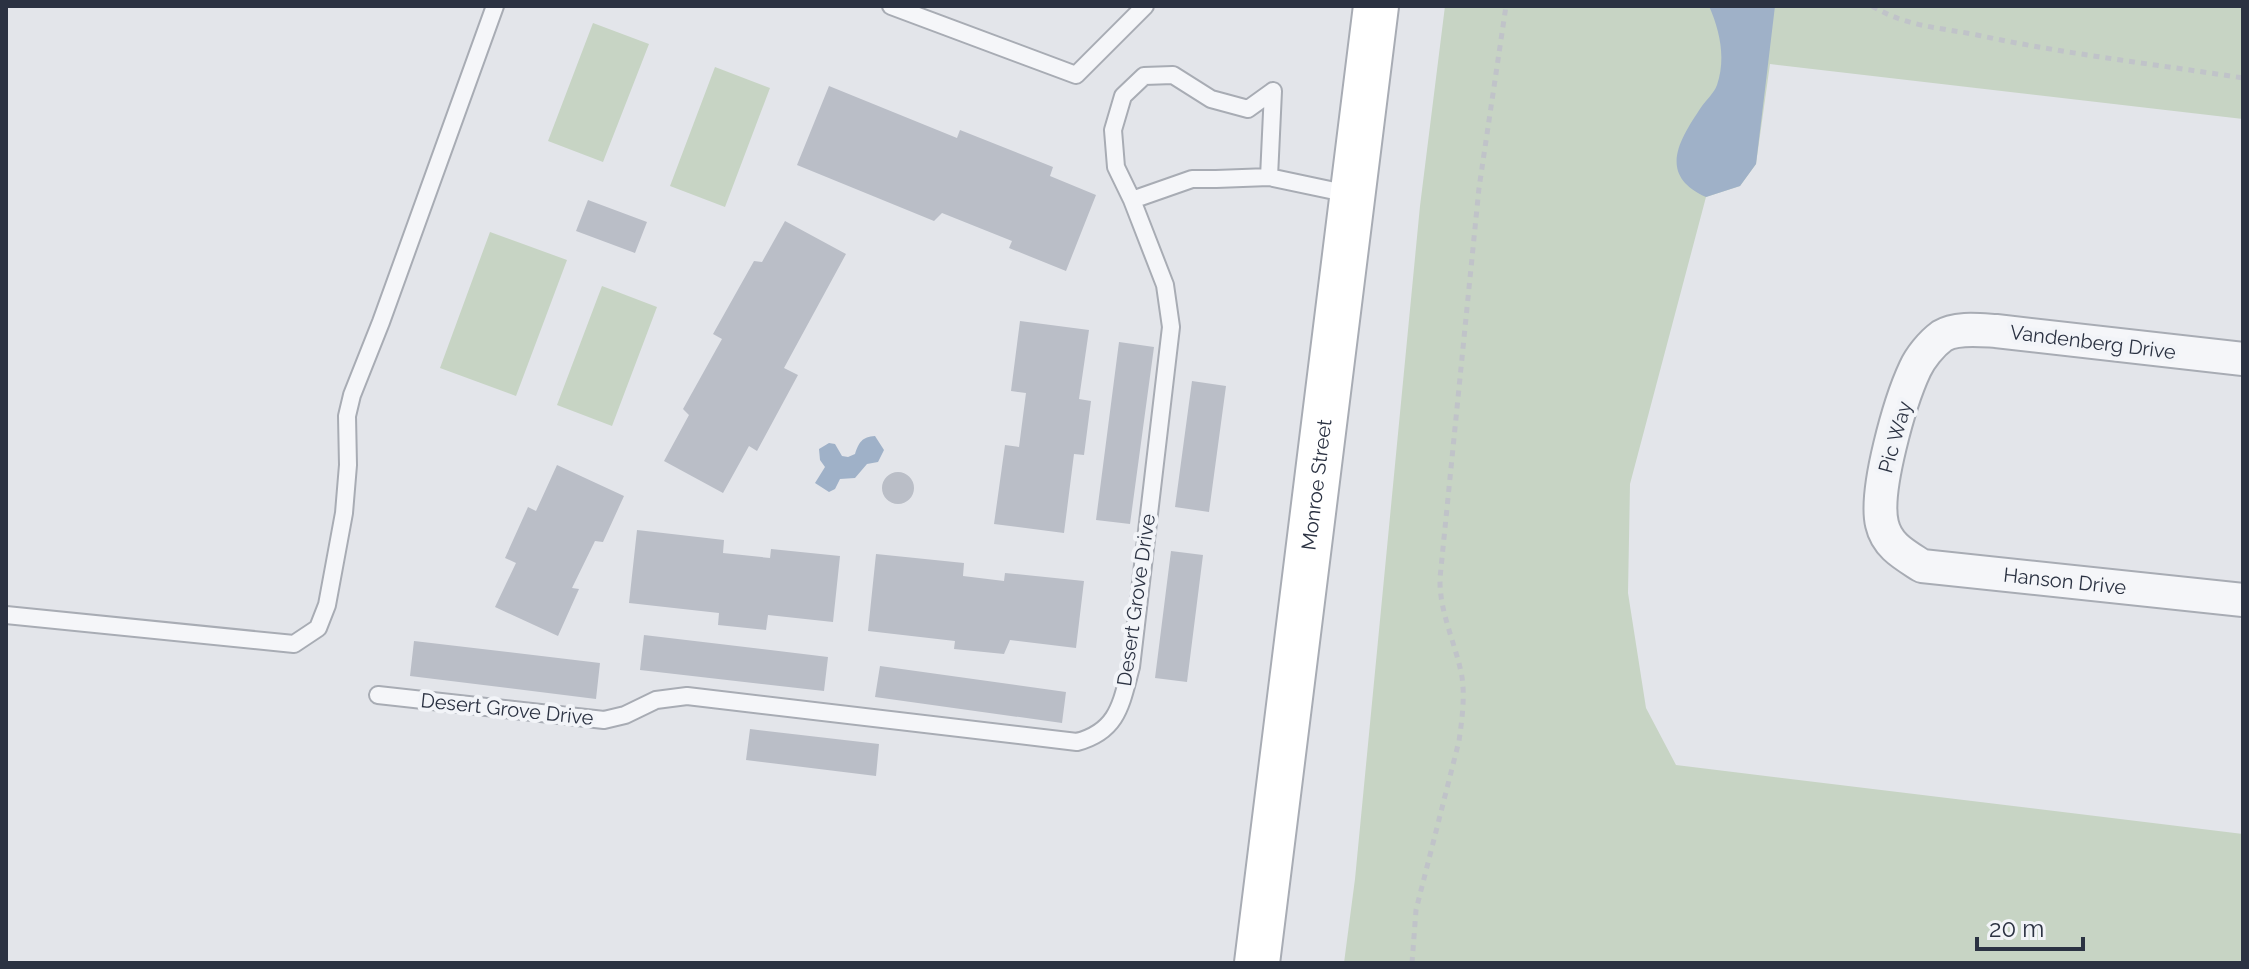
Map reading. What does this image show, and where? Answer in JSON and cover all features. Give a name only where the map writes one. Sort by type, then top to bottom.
[{"type":"main road","name":"Monroe Street","points":[[1257,963],[1376,6]]},
{"type":"street","name":"Vandenberg Drive","points":[[1944,334],[1970,329],[1996,331],[2243,359]]},
{"type":"street","name":"Pic Way","points":[[1893,548],[1882,526],[1878,496],[1881,483],[1915,368],[1928,349],[1944,334]]},
{"type":"street","name":"Hanson Drive","points":[[1893,548],[1922,566],[1961,572],[2020,575],[2243,600]]},
{"type":"lane","points":[[6,615],[294,644],[318,628],[327,605],[344,513],[348,465],[347,416],[352,395],[387,307],[495,6]]},
{"type":"lane","points":[[891,6],[1076,75],[1145,6]]},
{"type":"lane","name":"Desert Grove Drive","points":[[378,695],[604,720],[625,715],[656,700],[687,696],[1077,742],[1096,737],[1110,723],[1121,703],[1131,667],[1171,327],[1165,285],[1116,167],[1113,130],[1123,96],[1144,76],[1173,75],[1211,99],[1248,109],[1273,91],[1269,177]]},
{"type":"lane","points":[[1132,200],[1192,179],[1269,177],[1353,195]]},
{"type":"path","points":[[1412,963],[1416,910],[1459,741],[1462,715],[1462,678],[1439,596],[1440,578],[1479,188],[1506,6]]},
{"type":"path","points":[[1872,6],[1895,20],[2037,49],[2243,78]]},
{"type":"green space","points":[[1445,6],[2243,6],[2243,119],[1770,64],[1756,164],[1740,186],[1706,197],[1630,484],[1628,593],[1646,708],[1676,765],[2243,834],[2243,963],[1344,963],[1355,879],[1420,206]]},
{"type":"green space","points":[[593,23],[649,44],[603,162],[548,141]]},
{"type":"green space","points":[[715,67],[770,88],[725,207],[670,186]]},
{"type":"green space","points":[[490,232],[567,260],[516,396],[440,368]]},
{"type":"green space","points":[[602,286],[657,307],[612,426],[557,405]]},
{"type":"water","points":[[1709,6],[1775,6],[1756,164],[1740,186],[1706,197],[1681,178],[1677,156],[1686,131],[1714,91],[1720,75],[1720,45]]},
{"type":"water","points":[[875,436],[884,450],[878,462],[867,464],[855,478],[840,479],[835,489],[829,492],[815,483],[825,467],[820,460],[819,449],[829,443],[835,444],[842,456],[848,457],[855,454],[864,439]]},
{"type":"building","points":[[829,86],[957,138],[960,130],[1053,167],[1050,176],[1096,195],[1066,271],[1009,248],[1012,241],[942,213],[934,221],[797,165]]},
{"type":"building","points":[[588,200],[647,222],[635,253],[576,231]]},
{"type":"building","points":[[785,221],[846,254],[784,368],[798,375],[757,451],[749,446],[723,493],[664,461],[689,415],[683,409],[722,339],[713,334],[754,261],[762,262]]},
{"type":"building","points":[[1020,321],[1089,330],[1079,399],[1091,401],[1084,455],[1074,454],[1064,533],[994,524],[1005,445],[1019,447],[1026,393],[1011,391]]},
{"type":"building","points":[[1119,342],[1154,347],[1130,524],[1096,520]]},
{"type":"building","points":[[1192,381],[1226,386],[1209,512],[1175,507]]},
{"type":"building","points":[[557,465],[624,496],[603,542],[595,541],[572,588],[579,589],[558,636],[495,607],[516,563],[505,558],[528,507],[536,511]]},
{"type":"building","points":[[898,472],[910,476],[914,488],[910,500],[898,504],[886,500],[882,488],[886,476]]},
{"type":"building","points":[[637,530],[724,540],[723,553],[770,558],[771,549],[840,556],[833,622],[768,615],[766,630],[718,625],[719,613],[629,603]]},
{"type":"building","points":[[1171,551],[1203,555],[1187,682],[1155,678]]},
{"type":"building","points":[[876,554],[964,563],[963,576],[1004,581],[1005,573],[1084,581],[1076,648],[1010,640],[1004,654],[954,649],[955,641],[868,631]]},
{"type":"building","points":[[644,635],[828,657],[824,691],[640,670]]},
{"type":"building","points":[[414,641],[600,663],[596,699],[410,676]]},
{"type":"building","points":[[880,666],[1066,692],[1062,723],[875,697]]},
{"type":"building","points":[[750,729],[879,744],[876,776],[746,760]]}]
